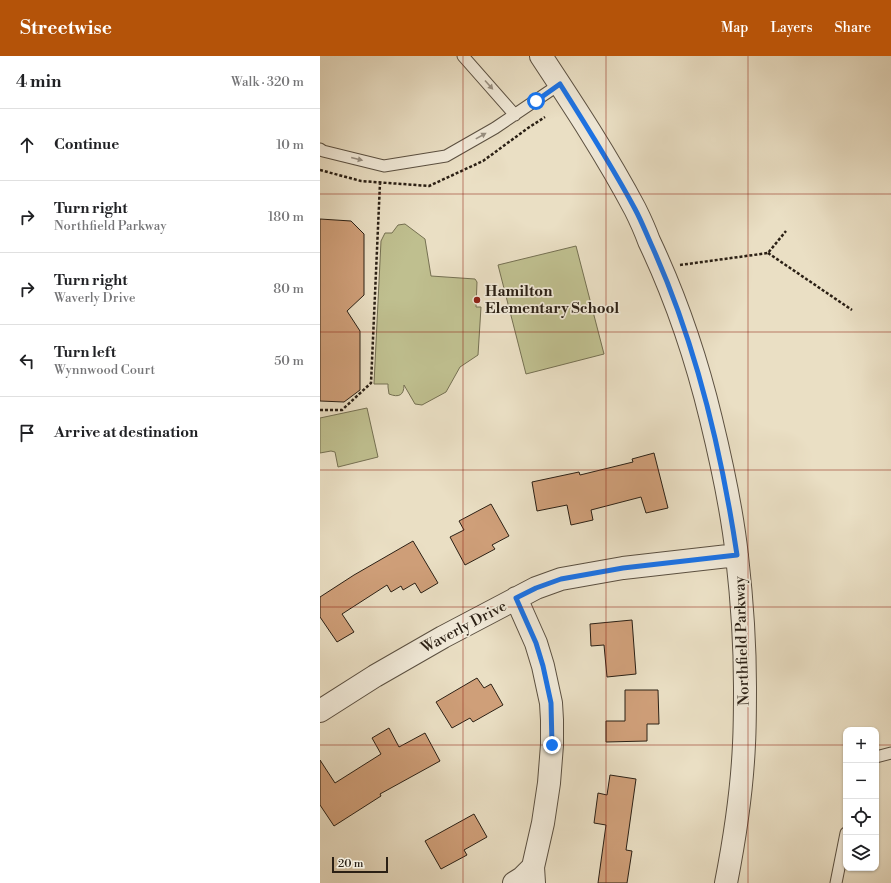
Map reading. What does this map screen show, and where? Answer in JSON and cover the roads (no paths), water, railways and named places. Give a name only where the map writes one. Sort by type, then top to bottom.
[{"type":"street","name":"Northfield Parkway","points":[[541,56],[600,147],[635,210],[662,269],[675,300],[692,351],[718,449],[730,507],[737,555],[743,614],[745,667],[744,744],[736,830],[726,883]]},
{"type":"street","name":"Waverly Drive","points":[[320,711],[382,672],[443,637],[536,588],[561,579],[623,568],[737,555]]},
{"type":"street","points":[[514,883],[522,878],[534,875],[549,783],[552,745],[551,703],[540,655],[516,598]]},
{"type":"lane","points":[[463,56],[515,115]]},
{"type":"lane","points":[[320,149],[384,166],[446,156],[495,128],[560,84]]},
{"type":"lane","points":[[879,756],[891,753]]},
{"type":"lane","points":[[836,883],[846,835]]},
{"type":"place","name":"Hamilton Elementary School","points":[[477,300]]}]
